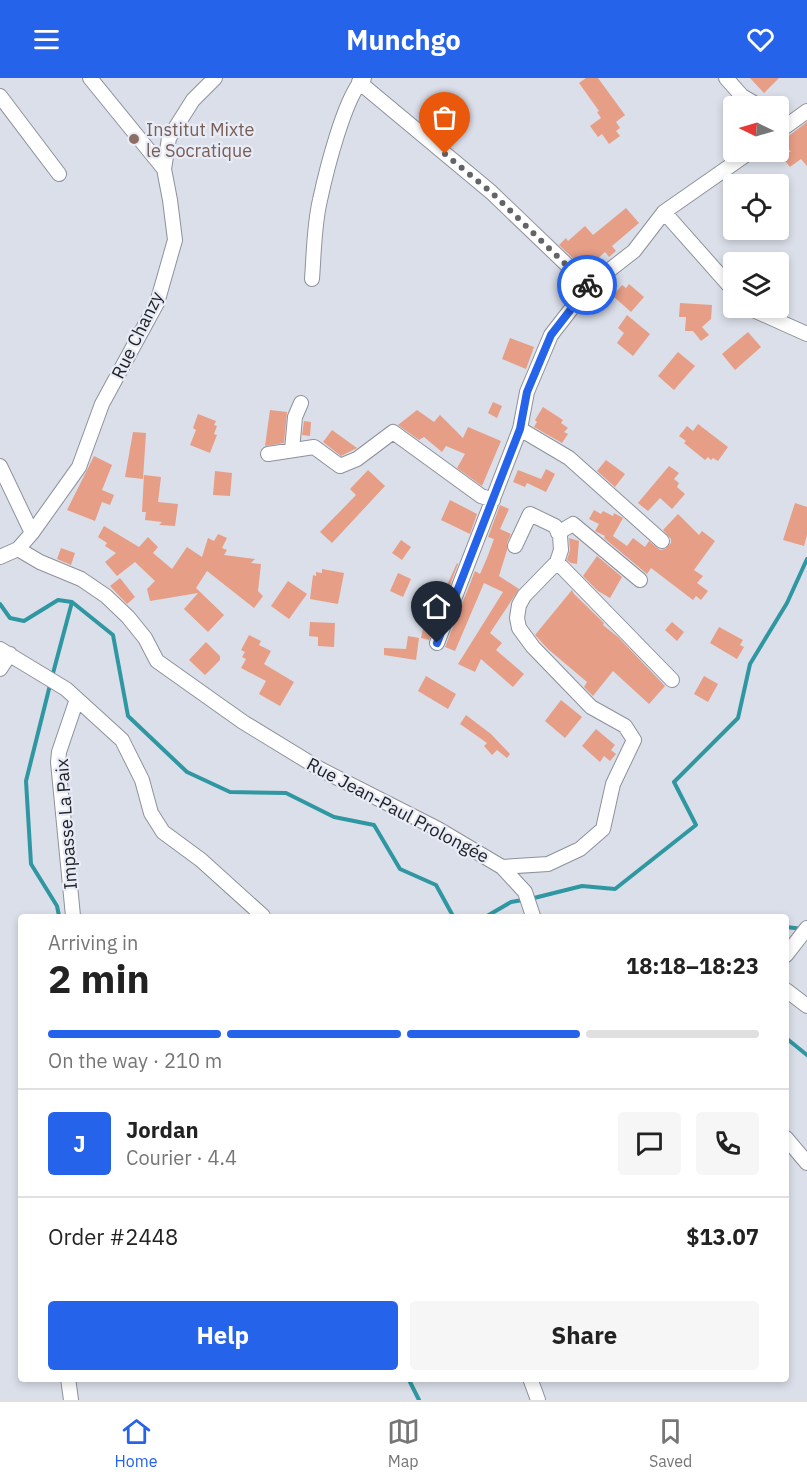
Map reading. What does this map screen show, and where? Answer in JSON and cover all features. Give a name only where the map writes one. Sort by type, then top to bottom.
[{"type":"street","points":[[90,78],[164,169]]},
{"type":"street","name":"Rue Chanzy","points":[[18,549],[79,467],[102,404],[157,303],[175,240],[164,169],[169,138],[193,100],[215,78]]},
{"type":"street","points":[[726,78],[742,96]]},
{"type":"street","points":[[312,279],[319,201],[345,108],[362,80],[491,192],[589,286]]},
{"type":"street","points":[[0,96],[59,174]]},
{"type":"street","points":[[789,118],[807,111]]},
{"type":"street","points":[[437,643],[520,429],[527,392],[551,335],[589,286],[634,251],[664,212],[736,162]]},
{"type":"street","points":[[664,212],[723,279]]},
{"type":"street","points":[[771,318],[807,334]]},
{"type":"street","points":[[292,450],[295,417],[301,404]]},
{"type":"street","points":[[520,429],[569,458],[662,541]]},
{"type":"street","points":[[268,454],[314,447],[340,466],[357,459],[393,432],[481,496],[493,500]]},
{"type":"street","points":[[0,466],[32,533]]},
{"type":"street","points":[[502,867],[548,864],[580,849],[603,829],[613,784],[634,740],[625,726],[591,706],[533,647],[519,628],[517,618],[519,605],[524,596],[557,562],[561,550],[555,526],[530,514],[516,546]]},
{"type":"street","points":[[558,532],[573,524],[640,580]]},
{"type":"street","points":[[0,557],[18,549]]},
{"type":"street","name":"Rue Jean-Paul Prolongée","points":[[18,549],[40,562],[81,579],[106,596],[128,617],[145,638],[157,661],[243,722],[320,769],[438,829],[502,867],[525,892],[532,914]]},
{"type":"street","points":[[557,562],[672,680]]},
{"type":"street","points":[[0,669],[5,652],[66,688],[122,740],[142,780],[152,813],[164,832],[201,860],[261,914]]},
{"type":"street","name":"Impasse La Paix","points":[[73,914],[58,762],[59,752],[77,699]]},
{"type":"street","points":[[789,951],[807,928]]},
{"type":"street","points":[[789,992],[807,1006]]},
{"type":"street","points":[[789,1141],[807,1162]]},
{"type":"street","points":[[68,1382],[70,1400]]},
{"type":"street","points":[[531,1382],[533,1398]]},
{"type":"building","points":[[586,78],[598,78],[625,115],[616,122],[620,128],[616,131],[620,136],[609,144],[602,134],[598,137],[590,126],[601,118],[597,112],[599,111],[579,83]]},
{"type":"building","points":[[750,78],[779,78],[764,93]]},
{"type":"building","points":[[807,122],[807,166],[801,159],[790,167],[786,162],[789,162],[789,152],[791,152],[789,136]]},
{"type":"building","points":[[626,208],[639,223],[612,246],[616,251],[609,257],[605,252],[595,261],[591,258],[582,267],[559,245],[566,238],[568,241],[585,226],[593,235]]},
{"type":"building","points":[[629,284],[644,297],[631,312],[613,296],[622,285],[626,288]]},
{"type":"building","points":[[680,303],[712,305],[711,319],[702,327],[709,335],[701,341],[693,331],[685,331],[686,317],[679,317]]},
{"type":"building","points":[[627,315],[650,334],[633,356],[617,343],[624,333],[618,328]]},
{"type":"building","points":[[748,332],[761,347],[735,370],[722,354]]},
{"type":"building","points":[[510,338],[534,347],[526,369],[502,359]]},
{"type":"building","points":[[678,352],[695,366],[674,390],[658,376]]},
{"type":"building","points":[[493,402],[502,406],[497,418],[488,413]]},
{"type":"building","points":[[543,407],[563,420],[561,423],[568,428],[564,432],[568,434],[562,443],[534,427],[537,422],[535,420]]},
{"type":"building","points":[[270,410],[287,412],[284,443],[265,446]]},
{"type":"building","points":[[417,410],[434,422],[440,415],[463,438],[468,427],[501,441],[482,486],[457,468],[465,454],[446,446],[442,452],[424,437],[419,440],[398,425]]},
{"type":"building","points":[[198,414],[216,421],[214,434],[217,435],[210,453],[190,445],[196,430],[193,428]]},
{"type":"building","points":[[304,421],[311,422],[310,436],[302,435]]},
{"type":"building","points":[[698,424],[728,447],[718,461],[708,457],[705,460],[679,436],[687,426],[693,431]]},
{"type":"building","points":[[332,430],[357,448],[341,456],[323,442]]},
{"type":"building","points":[[133,432],[146,433],[143,479],[125,477]]},
{"type":"building","points":[[94,456],[112,465],[102,490],[114,495],[110,505],[102,502],[95,521],[67,510]]},
{"type":"building","points":[[606,460],[625,474],[615,487],[597,471]]},
{"type":"building","points":[[669,466],[679,473],[674,479],[679,483],[677,487],[685,494],[672,509],[660,498],[648,511],[638,503]]},
{"type":"building","points":[[546,469],[555,474],[546,492],[527,483],[525,487],[513,482],[518,470],[541,479]]},
{"type":"building","points":[[368,470],[385,486],[332,543],[320,532],[356,495],[350,489]]},
{"type":"building","points":[[215,471],[232,473],[230,496],[213,495]]},
{"type":"building","points":[[144,475],[161,477],[158,502],[178,504],[175,526],[159,525],[162,522],[145,520],[146,512],[142,512]]},
{"type":"building","points":[[450,500],[477,514],[470,534],[441,520]]},
{"type":"building","points":[[795,503],[807,507],[807,535],[804,546],[783,540]]},
{"type":"building","points":[[500,505],[509,509],[500,529],[511,534],[499,576],[519,589],[490,633],[502,643],[496,650],[524,674],[513,687],[481,659],[475,672],[458,664],[503,592],[484,583],[455,651],[445,647],[475,571],[480,574],[487,558],[494,539],[488,537]]},
{"type":"building","points":[[594,510],[613,516],[614,513],[623,518],[613,536],[627,546],[633,538],[645,547],[649,541],[660,550],[665,549],[671,543],[671,539],[663,530],[678,514],[699,535],[702,531],[715,541],[694,570],[703,576],[697,583],[708,591],[701,600],[696,596],[693,600],[651,568],[647,574],[604,538],[605,536],[595,531],[599,524],[589,519]]},
{"type":"building","points":[[104,526],[139,547],[148,537],[158,547],[153,553],[172,569],[187,547],[202,557],[208,538],[214,541],[218,534],[227,538],[222,548],[227,550],[224,555],[255,559],[251,563],[261,564],[258,591],[263,596],[254,608],[207,571],[196,588],[224,615],[208,632],[184,609],[198,593],[150,601],[147,589],[155,581],[135,562],[117,576],[105,562],[116,553],[105,546],[107,543],[98,537]]},
{"type":"building","points":[[569,538],[579,541],[577,564],[567,560],[570,550]]},
{"type":"building","points":[[401,540],[411,547],[402,560],[392,553]]},
{"type":"building","points":[[61,548],[75,553],[71,565],[57,559]]},
{"type":"building","points":[[597,556],[622,577],[610,598],[598,591],[583,576]]},
{"type":"building","points":[[457,563],[429,640],[421,638],[427,610],[435,612]]},
{"type":"building","points":[[322,569],[344,573],[338,604],[310,599],[313,575],[316,576],[316,572],[322,573]]},
{"type":"building","points":[[398,573],[411,579],[403,597],[390,591]]},
{"type":"building","points":[[120,578],[135,597],[127,604],[110,586]]},
{"type":"building","points":[[288,581],[307,594],[289,619],[271,606]]},
{"type":"building","points":[[572,590],[604,623],[603,625],[618,637],[665,686],[649,704],[613,671],[593,696],[584,687],[587,682],[535,635]]},
{"type":"building","points":[[310,622],[335,623],[334,647],[318,646],[318,637],[309,636]]},
{"type":"building","points":[[672,622],[684,632],[677,641],[665,630]]},
{"type":"building","points":[[719,627],[743,640],[740,645],[744,647],[737,659],[710,643]]},
{"type":"building","points":[[249,635],[261,641],[259,645],[271,651],[264,664],[294,682],[280,706],[259,694],[266,681],[241,668],[246,659],[242,657],[245,652],[241,650]]},
{"type":"building","points":[[408,636],[419,638],[416,660],[384,655],[384,648],[406,649]]},
{"type":"building","points":[[206,642],[220,656],[220,660],[205,675],[189,660]]},
{"type":"building","points":[[426,676],[456,694],[448,709],[418,691]]},
{"type":"building","points":[[704,676],[718,684],[708,702],[694,694]]},
{"type":"building","points":[[561,700],[582,717],[565,738],[545,721]]},
{"type":"building","points":[[466,715],[491,734],[510,754],[507,758],[497,750],[492,755],[484,746],[487,743],[460,724]]},
{"type":"building","points":[[596,729],[615,745],[611,750],[616,754],[610,761],[604,756],[600,762],[582,746]]},
{"type":"waterway","points":[[530,899],[582,886],[615,889],[696,825],[674,782],[738,718],[750,664],[787,603],[807,559]]},
{"type":"waterway","points":[[0,604],[10,618],[24,621],[58,600],[72,602],[113,635],[128,716],[187,772],[230,792],[286,793],[334,817],[374,825],[400,869],[436,885],[452,914]]},
{"type":"waterway","points":[[52,677],[72,602]]},
{"type":"waterway","points":[[50,685],[26,781],[31,864],[57,906],[59,914]]},
{"type":"waterway","points":[[490,914],[511,902],[523,900]]},
{"type":"waterway","points":[[789,927],[803,929]]},
{"type":"waterway","points":[[789,1040],[807,1055]]},
{"type":"waterway","points":[[410,1382],[419,1400]]},
{"type":"way so far","points":[[445,154],[491,192],[587,285]]},
{"type":"place","name":"Institut Mixte le Socratique","points":[[134,139]]},
{"type":"route","points":[[437,643],[520,429],[527,392],[551,335],[589,286],[587,285]]}]
